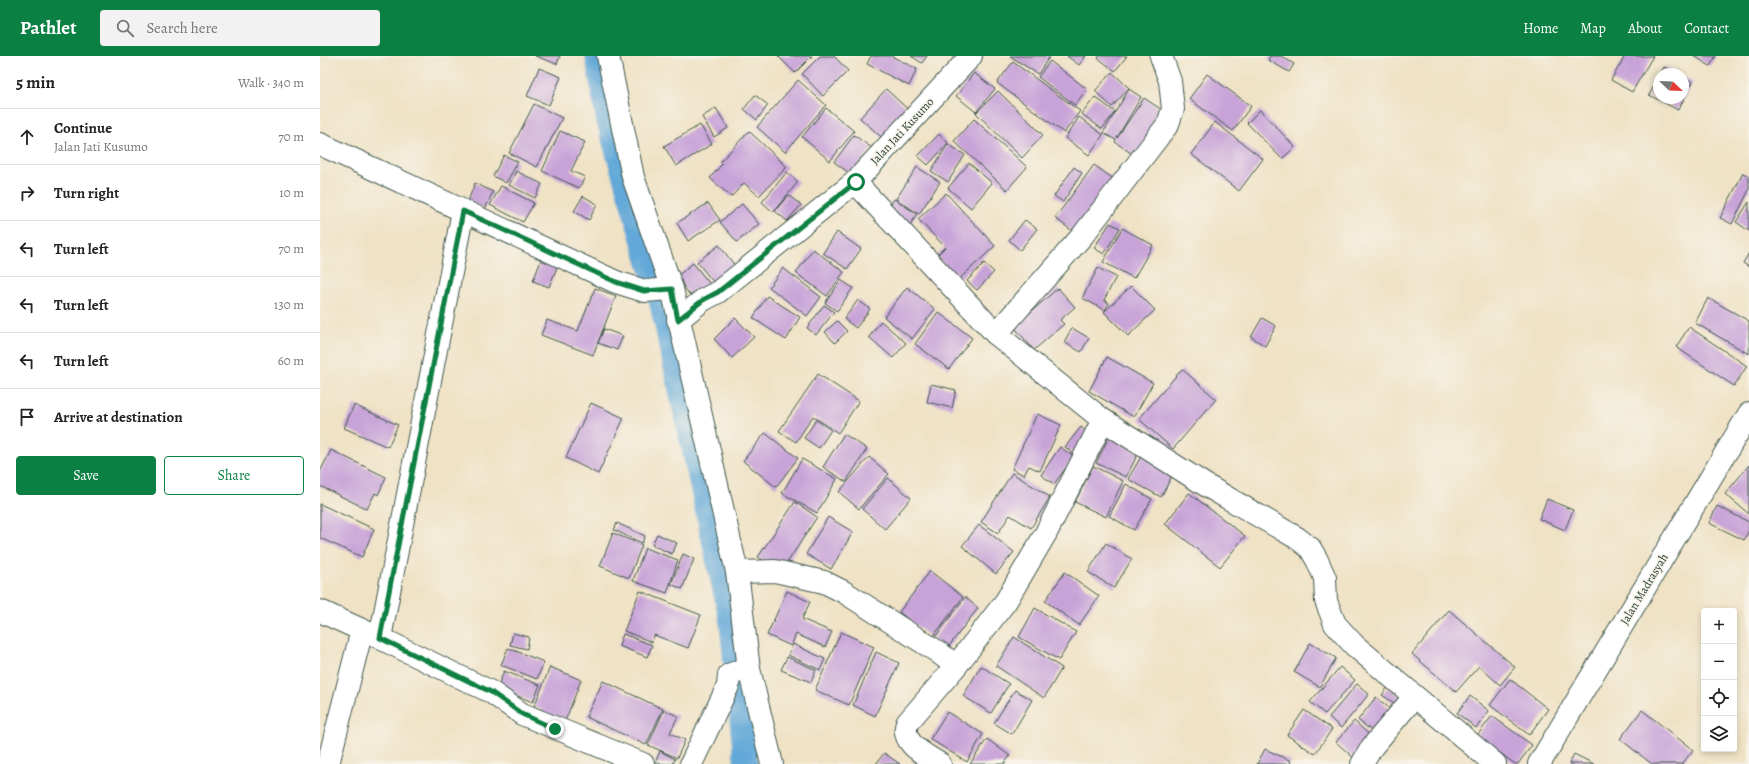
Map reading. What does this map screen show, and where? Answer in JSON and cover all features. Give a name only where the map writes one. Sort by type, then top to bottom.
[{"type":"street","points":[[608,56],[633,177],[660,290],[678,320],[737,572],[740,671],[772,764]]},
{"type":"street","name":"Jalan Jati Kusumo","points":[[678,320],[703,300],[718,292],[856,182],[971,56]]},
{"type":"street","points":[[996,334],[1084,234],[1168,124],[1173,109],[1171,88],[1161,56]]},
{"type":"street","points":[[320,144],[616,282],[660,290]]},
{"type":"street","points":[[856,182],[996,334],[1103,420],[1207,486],[1297,538],[1310,548],[1325,578],[1326,600],[1334,624],[1354,645],[1495,764]]},
{"type":"street","points":[[328,764],[371,634],[463,211]]},
{"type":"street","name":"Jalan Madrasyah","points":[[1539,764],[1749,414]]},
{"type":"street","points":[[940,764],[913,746],[907,738],[905,729],[907,723],[956,666],[1006,601],[1046,533],[1103,420]]},
{"type":"street","points":[[737,572],[775,571],[824,582],[844,592],[938,652],[956,666]]},
{"type":"street","points":[[320,611],[491,692],[522,714],[555,729],[643,764]]},
{"type":"street","points":[[691,764],[728,686],[740,671]]},
{"type":"street","points":[[1362,764],[1372,747],[1414,697]]},
{"type":"building","points":[[535,56],[560,56],[557,64]]},
{"type":"building","points":[[778,56],[812,56],[795,73]]},
{"type":"building","points":[[820,56],[834,56],[848,71],[823,96],[802,74]]},
{"type":"building","points":[[871,56],[891,56],[917,69],[909,86],[867,64]]},
{"type":"building","points":[[911,56],[927,56],[922,63]]},
{"type":"building","points":[[1010,56],[1050,56],[1038,74]]},
{"type":"building","points":[[1067,56],[1086,56],[1079,65]]},
{"type":"building","points":[[1099,56],[1127,56],[1115,71],[1098,58]]},
{"type":"building","points":[[1270,56],[1281,56],[1294,64],[1289,72],[1268,60]]},
{"type":"building","points":[[1625,56],[1653,56],[1632,92],[1611,80]]},
{"type":"building","points":[[1694,56],[1716,56],[1710,66]]},
{"type":"building","points":[[1050,61],[1087,89],[1075,105],[1038,77]]},
{"type":"building","points":[[1013,62],[1080,111],[1064,133],[997,83]]},
{"type":"building","points":[[539,68],[561,77],[549,105],[527,96]]},
{"type":"building","points":[[1112,72],[1129,88],[1112,107],[1095,91]]},
{"type":"building","points":[[974,73],[995,89],[976,112],[956,96]]},
{"type":"building","points":[[1207,74],[1251,106],[1233,131],[1189,99]]},
{"type":"building","points":[[798,80],[826,105],[785,152],[757,127]]},
{"type":"building","points":[[1689,80],[1693,82],[1689,89]]},
{"type":"building","points":[[1653,88],[1653,97],[1649,95]]},
{"type":"building","points":[[886,89],[914,115],[888,143],[860,118]]},
{"type":"building","points":[[1129,89],[1141,97],[1117,138],[1144,98],[1165,112],[1135,156],[1115,142],[1116,140],[1103,133]]},
{"type":"building","points":[[998,91],[1043,135],[1022,158],[976,113]]},
{"type":"building","points":[[755,95],[768,105],[757,120],[744,109]]},
{"type":"building","points":[[1095,97],[1115,112],[1102,129],[1082,114]]},
{"type":"building","points":[[534,104],[562,118],[537,167],[509,153]]},
{"type":"building","points":[[1666,104],[1681,104],[1678,110]]},
{"type":"building","points":[[716,108],[728,128],[714,137],[702,117]]},
{"type":"building","points":[[826,108],[854,131],[830,161],[802,137]]},
{"type":"building","points":[[1260,110],[1295,147],[1282,159],[1247,123]]},
{"type":"building","points":[[1079,117],[1103,135],[1089,155],[1065,138]]},
{"type":"building","points":[[974,119],[1027,167],[1007,190],[954,141]]},
{"type":"building","points":[[1215,122],[1263,159],[1239,191],[1191,154]]},
{"type":"building","points":[[700,125],[712,144],[676,166],[664,146]]},
{"type":"building","points":[[560,131],[585,142],[571,171],[585,177],[579,188],[542,171]]},
{"type":"building","points":[[749,131],[787,167],[759,196],[744,183],[731,197],[710,178],[722,164],[720,162]]},
{"type":"building","points":[[939,134],[948,143],[928,165],[918,156]]},
{"type":"building","points":[[854,135],[872,148],[852,175],[834,162]]},
{"type":"building","points":[[948,144],[965,155],[948,182],[931,171]]},
{"type":"building","points":[[504,155],[518,162],[506,183],[493,176]]},
{"type":"building","points":[[969,163],[992,183],[971,208],[948,188]]},
{"type":"building","points":[[1094,165],[1118,182],[1079,236],[1055,218]]},
{"type":"building","points":[[917,167],[940,182],[919,214],[896,199]]},
{"type":"building","points":[[1074,167],[1082,173],[1063,202],[1054,196]]},
{"type":"building","points":[[516,171],[542,184],[535,198],[509,185]]},
{"type":"building","points":[[787,172],[798,182],[773,212],[762,202]]},
{"type":"building","points":[[1743,173],[1749,176],[1749,190],[1732,224],[1720,218]]},
{"type":"building","points":[[475,183],[493,192],[485,209],[468,201]]},
{"type":"building","points":[[501,186],[534,203],[523,222],[490,205]]},
{"type":"building","points":[[946,193],[995,246],[958,280],[936,256],[945,247],[918,219]]},
{"type":"building","points":[[788,195],[801,205],[787,221],[775,211]]},
{"type":"building","points":[[583,196],[597,204],[589,220],[574,211]]},
{"type":"building","points":[[894,199],[917,214],[908,228],[885,213]]},
{"type":"building","points":[[1749,202],[1749,231],[1736,222]]},
{"type":"building","points":[[708,203],[720,220],[688,241],[677,223]]},
{"type":"building","points":[[742,204],[759,224],[737,242],[720,222]]},
{"type":"building","points":[[1025,220],[1037,229],[1020,250],[1009,240]]},
{"type":"building","points":[[1110,223],[1120,228],[1104,254],[1094,248]]},
{"type":"building","points":[[1122,228],[1153,245],[1134,278],[1103,262]]},
{"type":"building","points":[[837,232],[861,249],[847,269],[823,253]]},
{"type":"building","points":[[719,245],[736,267],[715,284],[697,262]]},
{"type":"building","points":[[813,249],[844,272],[827,296],[796,273]]},
{"type":"building","points":[[1749,253],[1749,267],[1743,263]]},
{"type":"building","points":[[542,258],[558,265],[549,287],[533,281]]},
{"type":"building","points":[[693,263],[714,289],[696,303],[676,277]]},
{"type":"building","points":[[984,263],[994,272],[977,290],[967,281]]},
{"type":"building","points":[[783,268],[821,297],[807,316],[769,287]]},
{"type":"building","points":[[1098,268],[1116,277],[1104,300],[1109,303],[1105,310],[1082,298]]},
{"type":"building","points":[[841,280],[853,288],[837,311],[825,303]]},
{"type":"building","points":[[1131,286],[1155,310],[1128,336],[1104,312]]},
{"type":"building","points":[[907,287],[935,309],[912,339],[884,317]]},
{"type":"building","points":[[595,288],[616,296],[593,355],[541,335],[547,320],[578,331]]},
{"type":"building","points":[[1058,288],[1075,307],[1060,320],[1064,324],[1034,350],[1014,327]]},
{"type":"building","points":[[767,296],[800,317],[786,340],[753,318]]},
{"type":"building","points":[[1708,298],[1749,321],[1749,354],[1695,323]]},
{"type":"building","points":[[858,300],[870,309],[856,328],[844,319]]},
{"type":"building","points":[[824,305],[834,312],[816,335],[807,328]]},
{"type":"building","points":[[938,312],[972,338],[949,369],[915,344]]},
{"type":"building","points":[[735,318],[754,337],[732,358],[714,339]]},
{"type":"building","points":[[1262,318],[1276,326],[1265,346],[1251,337]]},
{"type":"building","points":[[837,321],[847,331],[835,343],[825,332]]},
{"type":"building","points":[[881,321],[906,343],[893,358],[869,337]]},
{"type":"building","points":[[1689,327],[1747,366],[1734,386],[1676,347]]},
{"type":"building","points":[[1072,328],[1089,338],[1081,352],[1064,342]]},
{"type":"building","points":[[604,329],[623,336],[617,350],[598,343]]},
{"type":"building","points":[[1107,357],[1153,383],[1134,417],[1089,391]]},
{"type":"building","points":[[1182,369],[1216,399],[1173,449],[1139,419]]},
{"type":"building","points":[[818,374],[859,401],[838,433],[813,416],[796,442],[779,431]]},
{"type":"building","points":[[931,384],[956,390],[952,408],[927,402]]},
{"type":"building","points":[[591,403],[624,418],[598,474],[566,458]]},
{"type":"building","points":[[354,405],[398,425],[388,447],[344,428]]},
{"type":"building","points":[[1037,414],[1061,425],[1040,471],[1029,466],[1024,475],[1012,469]]},
{"type":"building","points":[[816,420],[831,430],[819,448],[804,438]]},
{"type":"building","points":[[1081,427],[1090,435],[1075,455],[1065,447]]},
{"type":"building","points":[[765,433],[798,458],[776,487],[743,461]]},
{"type":"building","points":[[844,434],[867,449],[846,482],[823,467]]},
{"type":"building","points":[[1109,437],[1139,452],[1126,477],[1096,463]]},
{"type":"building","points":[[1060,447],[1074,457],[1054,484],[1041,475]]},
{"type":"building","points":[[331,450],[386,477],[378,495],[375,493],[367,509],[320,486],[320,472]]},
{"type":"building","points":[[1142,455],[1174,472],[1161,497],[1128,479]]},
{"type":"building","points":[[869,457],[889,474],[859,509],[839,492]]},
{"type":"building","points":[[802,459],[837,479],[817,513],[782,493]]},
{"type":"building","points":[[1749,465],[1749,514],[1725,494]]},
{"type":"building","points":[[1093,466],[1123,481],[1106,517],[1075,502]]},
{"type":"building","points":[[1012,473],[1050,497],[1031,528],[1010,515],[998,533],[981,522]]},
{"type":"building","points":[[888,478],[911,498],[885,529],[862,509]]},
{"type":"building","points":[[1126,484],[1152,499],[1134,530],[1109,516]]},
{"type":"building","points":[[1189,493],[1245,536],[1220,567],[1165,524]]},
{"type":"building","points":[[1547,499],[1573,510],[1565,530],[1539,519]]},
{"type":"building","points":[[795,502],[817,517],[781,572],[758,557]]},
{"type":"building","points":[[320,504],[374,529],[362,557],[320,538]]},
{"type":"building","points":[[1717,506],[1749,522],[1749,530],[1744,540],[1709,523]]},
{"type":"building","points":[[828,517],[853,532],[831,569],[806,554]]},
{"type":"building","points":[[617,523],[645,536],[642,543],[614,530]]},
{"type":"building","points":[[979,525],[1014,552],[996,574],[962,546]]},
{"type":"building","points":[[613,533],[642,545],[629,578],[600,566]]},
{"type":"building","points":[[657,534],[677,543],[672,554],[652,545]]},
{"type":"building","points":[[1106,543],[1132,559],[1114,588],[1088,572]]},
{"type":"building","points":[[645,548],[678,560],[667,593],[633,581]]},
{"type":"building","points":[[683,554],[694,559],[682,589],[671,584]]},
{"type":"building","points":[[930,571],[963,597],[932,638],[899,612]]},
{"type":"building","points":[[1065,572],[1099,596],[1079,625],[1045,601]]},
{"type":"building","points":[[640,591],[701,615],[688,648],[654,635],[652,642],[624,631]]},
{"type":"building","points":[[787,591],[810,602],[802,619],[832,632],[825,647],[796,634],[791,646],[767,635]]},
{"type":"building","points":[[965,597],[978,608],[946,650],[933,640]]},
{"type":"building","points":[[1035,608],[1076,632],[1059,660],[1019,637]]},
{"type":"building","points":[[1449,610],[1515,667],[1500,685],[1479,666],[1456,692],[1412,654]]},
{"type":"building","points":[[841,632],[874,647],[849,705],[815,690]]},
{"type":"building","points":[[513,633],[529,637],[527,649],[510,645]]},
{"type":"building","points":[[623,634],[652,645],[647,657],[619,646]]},
{"type":"building","points":[[1014,637],[1062,668],[1044,698],[996,666]]},
{"type":"building","points":[[1310,643],[1336,658],[1320,687],[1294,672]]},
{"type":"building","points":[[793,644],[825,659],[820,670],[788,655]]},
{"type":"building","points":[[508,648],[544,662],[537,679],[501,665]]},
{"type":"building","points":[[876,652],[899,663],[875,716],[853,705]]},
{"type":"building","points":[[787,657],[816,670],[811,682],[781,670]]},
{"type":"building","points":[[981,666],[1009,684],[991,713],[963,696]]},
{"type":"building","points":[[550,667],[581,680],[562,729],[539,720],[543,710],[534,707]]},
{"type":"building","points":[[1340,667],[1355,680],[1325,714],[1310,702]]},
{"type":"building","points":[[504,671],[540,685],[533,702],[497,688]]},
{"type":"building","points":[[1510,679],[1548,709],[1529,735],[1490,705]]},
{"type":"building","points":[[603,681],[663,709],[646,745],[586,717]]},
{"type":"building","points":[[1357,684],[1369,694],[1341,728],[1329,717]]},
{"type":"building","points":[[1388,687],[1405,699],[1400,707],[1382,695]]},
{"type":"building","points":[[1015,690],[1032,700],[1012,734],[994,723]]},
{"type":"building","points":[[1470,696],[1489,711],[1476,728],[1457,713]]},
{"type":"building","points":[[1376,697],[1396,714],[1378,736],[1358,720]]},
{"type":"building","points":[[664,710],[678,716],[670,733],[685,740],[677,758],[648,745]]},
{"type":"building","points":[[1304,710],[1332,729],[1315,754],[1287,735]]},
{"type":"building","points":[[1642,710],[1693,750],[1682,764],[1652,764],[1620,739]]},
{"type":"building","points":[[947,712],[983,734],[967,762],[930,739]]},
{"type":"building","points":[[1492,716],[1532,745],[1518,764],[1515,764],[1477,736]]},
{"type":"building","points":[[1354,721],[1374,739],[1356,760],[1336,742]]},
{"type":"building","points":[[987,739],[1010,756],[1004,764],[970,764]]},
{"type":"building","points":[[1265,749],[1291,761],[1290,764],[1257,764]]},
{"type":"building","points":[[660,751],[675,759],[673,764],[655,763]]},
{"type":"building","points":[[884,753],[900,764],[876,764]]},
{"type":"building","points":[[1574,754],[1594,764],[1569,764]]},
{"type":"waterway","points":[[597,56],[608,120],[662,306],[731,620],[746,764]]},
{"type":"route","points":[[555,729],[522,714],[491,692],[380,638],[463,211],[616,282],[644,291],[672,289],[678,320],[703,300],[718,292],[856,182]]}]
